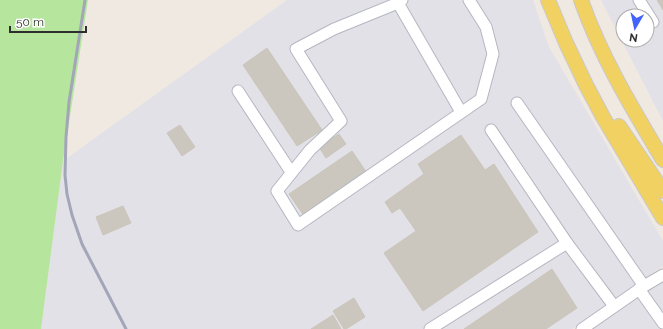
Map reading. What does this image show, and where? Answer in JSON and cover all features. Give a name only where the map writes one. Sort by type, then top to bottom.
[{"type":"main road","points":[[548,0],[566,44],[595,102],[663,218]]},
{"type":"main road","points":[[581,0],[612,71],[628,102],[663,160]]},
{"type":"main road","points":[[595,102],[607,108],[663,191]]},
{"type":"street","points":[[461,112],[400,1],[334,29],[296,49],[341,121],[310,150],[277,191],[298,225],[461,112],[481,98],[493,54],[486,27],[469,0]]},
{"type":"street","points":[[238,91],[292,172]]},
{"type":"street","points":[[517,103],[642,288],[663,324],[656,329]]},
{"type":"street","points":[[491,130],[567,243],[614,306]]},
{"type":"street","points":[[430,329],[567,243]]},
{"type":"street","points":[[582,329],[614,306],[663,275]]},
{"type":"shaded area","points":[[287,0],[533,0],[549,47],[663,241],[663,266],[572,329],[41,329],[63,161]]},
{"type":"shaded area","points":[[601,0],[663,0],[663,121],[626,48],[655,48],[655,8],[615,8],[615,27]]},
{"type":"shaded area","points":[[663,280],[663,329],[591,329]]},
{"type":"green space","points":[[0,0],[88,0],[63,161],[41,329],[0,329]]},
{"type":"building","points":[[657,0],[663,0],[663,10]]},
{"type":"building","points":[[267,48],[322,130],[297,146],[243,65]]},
{"type":"building","points":[[180,125],[195,147],[182,156],[167,133]]},
{"type":"building","points":[[339,134],[346,144],[326,158],[319,147]]},
{"type":"building","points":[[461,135],[485,170],[494,164],[538,232],[423,311],[384,253],[416,231],[400,208],[392,213],[385,202],[424,174],[418,164]]},
{"type":"building","points":[[352,151],[367,173],[304,216],[289,194]]},
{"type":"building","points":[[123,206],[131,223],[103,235],[96,217]]},
{"type":"building","points":[[552,269],[577,308],[546,329],[464,329]]},
{"type":"building","points":[[354,298],[365,317],[344,329],[333,311]]},
{"type":"building","points":[[333,315],[341,329],[311,329]]},
{"type":"railway","points":[[85,0],[69,102],[65,175],[67,194],[72,215],[82,244],[126,329]]}]
